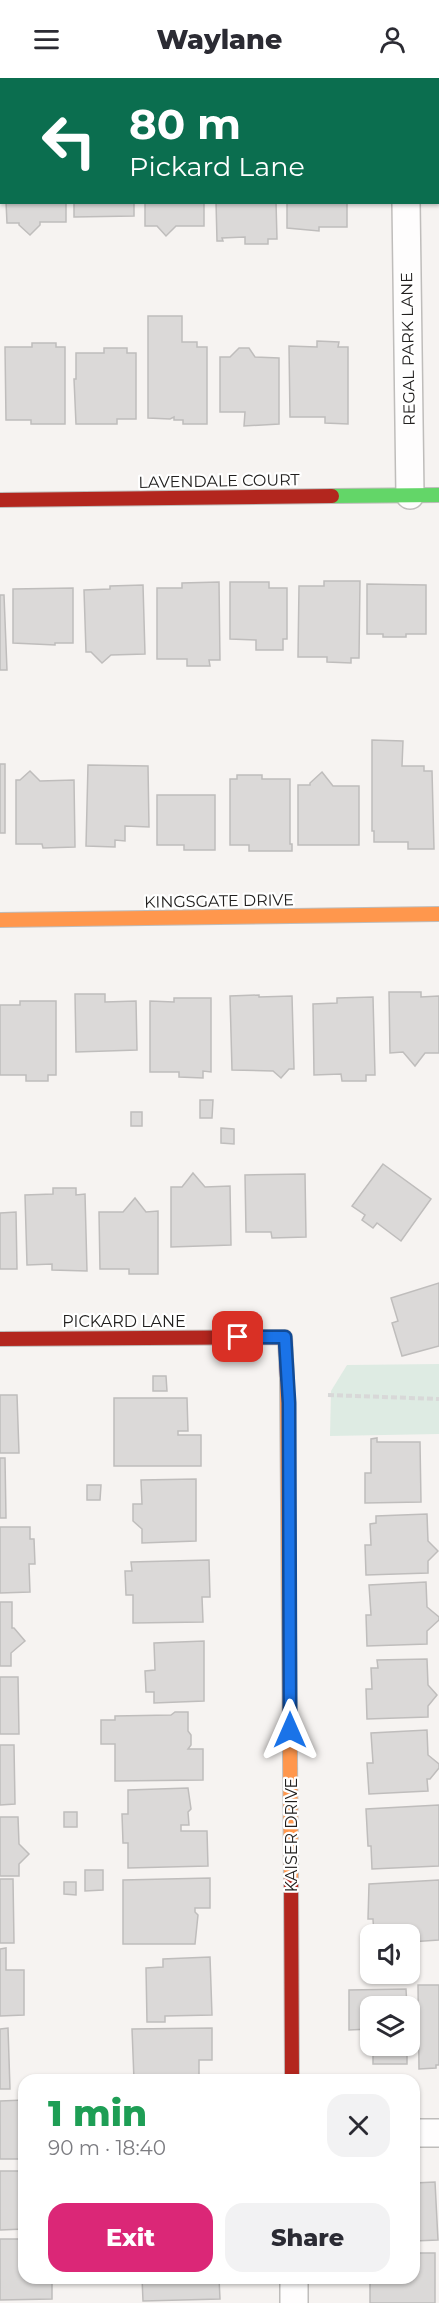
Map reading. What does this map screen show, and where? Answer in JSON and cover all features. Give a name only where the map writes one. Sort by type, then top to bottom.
[{"type":"street","name":"REGAL PARK LANE","points":[[406,204],[410,495]]},
{"type":"street","name":"LAVENDALE COURT","points":[[0,500],[439,495]]},
{"type":"street","name":"KINGSGATE DRIVE","points":[[0,920],[439,914]]},
{"type":"street","name":"PICKARD LANE","points":[[0,1339],[285,1337]]},
{"type":"street","name":"KAISER DRIVE","points":[[285,1337],[289,1415],[292,2074]]},
{"type":"street","points":[[420,2133],[439,2133]]},
{"type":"street","points":[[294,2284],[294,2303]]},
{"type":"path","points":[[328,1395],[439,1399]]},
{"type":"shaded area","points":[[439,1364],[439,1434],[330,1436],[331,1391],[347,1365]]},
{"type":"building","points":[[6,204],[66,204],[66,222],[40,222],[40,225],[30,235],[19,223],[7,223]]},
{"type":"building","points":[[74,204],[134,204],[134,216],[74,217]]},
{"type":"building","points":[[145,204],[204,204],[204,226],[176,226],[166,236],[157,226],[145,226]]},
{"type":"building","points":[[216,204],[276,204],[277,239],[268,239],[268,244],[245,244],[245,237],[222,238],[223,241],[217,241]]},
{"type":"building","points":[[287,204],[347,204],[347,227],[319,227],[319,231],[287,228]]},
{"type":"building","points":[[148,316],[182,316],[182,342],[197,342],[197,347],[207,347],[207,424],[183,424],[183,420],[174,420],[174,417],[170,419],[148,418]]},
{"type":"building","points":[[317,341],[339,342],[338,347],[348,347],[348,424],[325,423],[325,417],[290,417],[289,346],[317,347]]},
{"type":"building","points":[[32,343],[56,343],[56,347],[65,347],[65,424],[31,424],[31,420],[6,420],[5,347],[32,347]]},
{"type":"building","points":[[104,348],[127,348],[127,353],[136,353],[136,419],[117,419],[117,424],[76,424],[74,379],[76,379],[76,353],[104,353]]},
{"type":"building","points":[[239,348],[249,348],[255,357],[279,358],[279,424],[244,426],[245,412],[220,412],[220,357],[230,357]]},
{"type":"building","points":[[324,581],[360,581],[359,658],[351,658],[351,663],[327,662],[327,657],[298,657],[299,586],[324,586]]},
{"type":"building","points":[[219,582],[220,660],[209,660],[210,666],[187,666],[187,659],[157,659],[157,588],[182,588],[182,583]]},
{"type":"building","points":[[230,582],[269,582],[269,588],[287,588],[287,639],[283,639],[283,650],[256,650],[256,640],[230,639]]},
{"type":"building","points":[[367,584],[426,585],[426,634],[383,637],[383,634],[367,634]]},
{"type":"building","points":[[143,585],[145,654],[111,655],[102,663],[91,652],[86,652],[84,590]]},
{"type":"building","points":[[73,588],[73,643],[55,643],[55,645],[13,643],[13,589]]},
{"type":"building","points":[[0,595],[4,595],[7,670],[0,670]]},
{"type":"building","points":[[372,740],[403,741],[402,766],[424,766],[424,771],[432,771],[434,849],[408,849],[408,842],[374,842]]},
{"type":"building","points":[[0,764],[5,764],[5,833],[0,833]]},
{"type":"building","points":[[88,765],[148,766],[149,827],[125,826],[125,841],[115,840],[115,847],[86,846]]},
{"type":"building","points":[[30,771],[40,781],[74,780],[75,847],[43,848],[42,844],[16,844],[16,780],[20,780]]},
{"type":"building","points":[[322,772],[333,786],[359,786],[359,845],[298,845],[298,785],[310,785]]},
{"type":"building","points":[[237,775],[262,775],[262,779],[290,779],[290,844],[292,844],[292,851],[249,851],[249,845],[230,845],[230,779],[237,779]]},
{"type":"building","points":[[157,795],[215,795],[215,850],[184,850],[184,845],[157,845]]},
{"type":"building","points":[[389,992],[421,992],[421,997],[439,996],[439,1053],[425,1053],[415,1066],[403,1052],[390,1053]]},
{"type":"building","points":[[75,994],[105,994],[105,1002],[136,1001],[137,1050],[76,1052]]},
{"type":"building","points":[[259,995],[259,997],[292,996],[294,1069],[289,1069],[281,1078],[273,1071],[232,1070],[230,996]]},
{"type":"building","points":[[373,997],[375,1075],[366,1075],[366,1081],[342,1081],[341,1074],[314,1075],[313,1004],[337,1003],[337,998]]},
{"type":"building","points":[[174,998],[211,998],[211,1072],[203,1071],[203,1078],[179,1077],[179,1072],[150,1072],[150,1001],[174,1002]]},
{"type":"building","points":[[20,1001],[56,1001],[56,1075],[48,1075],[48,1081],[26,1081],[26,1075],[0,1075],[0,1005],[20,1005]]},
{"type":"building","points":[[200,1100],[213,1100],[212,1118],[200,1118]]},
{"type":"building","points":[[131,1112],[142,1112],[142,1126],[131,1126]]},
{"type":"building","points":[[221,1128],[234,1129],[234,1144],[221,1143]]},
{"type":"building","points":[[383,1164],[431,1199],[401,1241],[377,1223],[373,1228],[362,1220],[365,1215],[352,1206]]},
{"type":"building","points":[[193,1173],[205,1187],[230,1186],[231,1245],[171,1247],[171,1187],[182,1187]]},
{"type":"building","points":[[305,1174],[306,1237],[272,1238],[271,1232],[246,1232],[245,1175]]},
{"type":"building","points":[[53,1188],[76,1188],[76,1195],[85,1194],[87,1271],[52,1270],[52,1264],[27,1265],[25,1195],[53,1194]]},
{"type":"building","points":[[135,1198],[146,1212],[158,1211],[158,1274],[129,1274],[129,1269],[100,1269],[99,1212],[123,1212]]},
{"type":"building","points":[[16,1212],[17,1269],[0,1269],[0,1213]]},
{"type":"building","points":[[439,1283],[439,1346],[402,1356],[392,1323],[398,1321],[391,1298]]},
{"type":"building","points":[[153,1376],[166,1376],[167,1391],[153,1391]]},
{"type":"building","points":[[0,1395],[17,1395],[19,1453],[0,1453]]},
{"type":"building","points":[[114,1398],[187,1398],[188,1431],[178,1431],[178,1435],[201,1435],[201,1466],[114,1466]]},
{"type":"building","points":[[377,1438],[377,1442],[420,1442],[421,1502],[365,1503],[365,1473],[371,1473],[371,1439]]},
{"type":"building","points":[[0,1458],[5,1458],[6,1518],[0,1518]]},
{"type":"building","points":[[196,1479],[196,1541],[142,1543],[142,1529],[133,1521],[133,1504],[142,1504],[141,1480]]},
{"type":"building","points":[[87,1485],[101,1485],[100,1500],[87,1500]]},
{"type":"building","points":[[427,1514],[428,1541],[438,1551],[428,1561],[428,1573],[366,1575],[365,1545],[371,1545],[370,1524],[376,1523],[376,1516]]},
{"type":"building","points":[[0,1527],[30,1527],[30,1539],[34,1539],[35,1564],[29,1564],[30,1592],[0,1593]]},
{"type":"building","points":[[209,1560],[210,1597],[202,1597],[203,1622],[133,1623],[133,1595],[126,1595],[125,1571],[132,1571],[131,1562]]},
{"type":"building","points":[[426,1582],[427,1607],[439,1617],[439,1620],[427,1631],[427,1644],[367,1646],[366,1615],[371,1615],[369,1585]]},
{"type":"building","points":[[0,1602],[12,1602],[12,1628],[25,1641],[11,1653],[11,1666],[0,1666]]},
{"type":"building","points":[[204,1641],[204,1701],[154,1703],[154,1692],[146,1692],[145,1671],[155,1670],[154,1643]]},
{"type":"building","points":[[427,1659],[428,1685],[437,1695],[428,1706],[428,1717],[367,1719],[366,1689],[372,1689],[371,1668],[378,1668],[377,1660]]},
{"type":"building","points":[[0,1677],[18,1677],[19,1734],[0,1734]]},
{"type":"building","points":[[175,1712],[188,1712],[191,1745],[188,1749],[203,1749],[203,1780],[115,1781],[115,1744],[101,1744],[101,1720],[115,1720],[115,1716],[171,1715]]},
{"type":"building","points":[[427,1730],[428,1755],[439,1764],[439,1768],[430,1779],[427,1779],[428,1791],[369,1794],[367,1763],[373,1763],[371,1733]]},
{"type":"building","points":[[0,1745],[14,1745],[15,1804],[0,1805]]},
{"type":"building","points":[[188,1788],[191,1809],[188,1812],[189,1825],[181,1825],[181,1831],[207,1831],[208,1866],[128,1868],[128,1843],[123,1843],[122,1814],[128,1814],[128,1790]]},
{"type":"building","points":[[439,1805],[439,1866],[372,1869],[366,1809]]},
{"type":"building","points":[[64,1812],[77,1812],[77,1827],[64,1827]]},
{"type":"building","points":[[0,1817],[18,1817],[19,1844],[29,1854],[19,1864],[19,1876],[0,1876]]},
{"type":"building","points":[[85,1870],[103,1870],[103,1890],[85,1891]]},
{"type":"building","points":[[210,1878],[210,1908],[195,1908],[198,1915],[195,1944],[123,1944],[123,1880]]},
{"type":"building","points":[[0,1879],[13,1879],[14,1943],[0,1943]]},
{"type":"building","points":[[439,1880],[439,1940],[420,1941],[420,1924],[373,1924],[373,1919],[368,1919],[369,1884]]},
{"type":"building","points":[[64,1882],[76,1882],[76,1895],[64,1894]]},
{"type":"building","points":[[6,1948],[6,1970],[24,1970],[24,2015],[0,2016],[0,1949]]},
{"type":"building","points":[[210,1957],[212,2015],[165,2016],[165,2022],[147,2022],[146,1968],[163,1967],[163,1959]]},
{"type":"building","points":[[418,1985],[439,1985],[439,2065],[436,2065],[436,2068],[419,2069],[420,1996],[418,1996]]},
{"type":"building","points":[[406,1989],[406,1996],[360,1996],[360,2029],[349,2030],[349,1990]]},
{"type":"building","points":[[8,2028],[10,2089],[0,2089],[0,2029]]},
{"type":"building","points":[[212,2028],[212,2060],[199,2060],[199,2074],[134,2074],[132,2029]]},
{"type":"building","points":[[373,2056],[407,2056],[407,2064],[373,2064]]},
{"type":"building","points":[[18,2100],[18,2159],[0,2159],[0,2101]]},
{"type":"building","points":[[0,2171],[18,2171],[18,2229],[0,2230]]},
{"type":"building","points":[[435,2182],[438,2240],[420,2241],[420,2183]]},
{"type":"building","points":[[0,2239],[18,2239],[18,2284],[52,2284],[52,2299],[0,2300]]},
{"type":"building","points":[[420,2253],[435,2253],[435,2303],[370,2303],[370,2284],[420,2284]]},
{"type":"building","points":[[142,2284],[219,2284],[220,2299],[143,2301]]},
{"type":"traffic: fast","points":[[332,496],[439,495]]},
{"type":"traffic: slow","points":[[0,920],[439,914]]},
{"type":"traffic: slow","points":[[287,1378],[291,1881]]},
{"type":"traffic: jam","points":[[0,500],[332,496]]},
{"type":"traffic: jam","points":[[0,1339],[285,1337],[287,1378]]},
{"type":"traffic: jam","points":[[291,1881],[292,2074]]},
{"type":"route","points":[[238,1337],[285,1337],[289,1403],[290,1730]]}]
